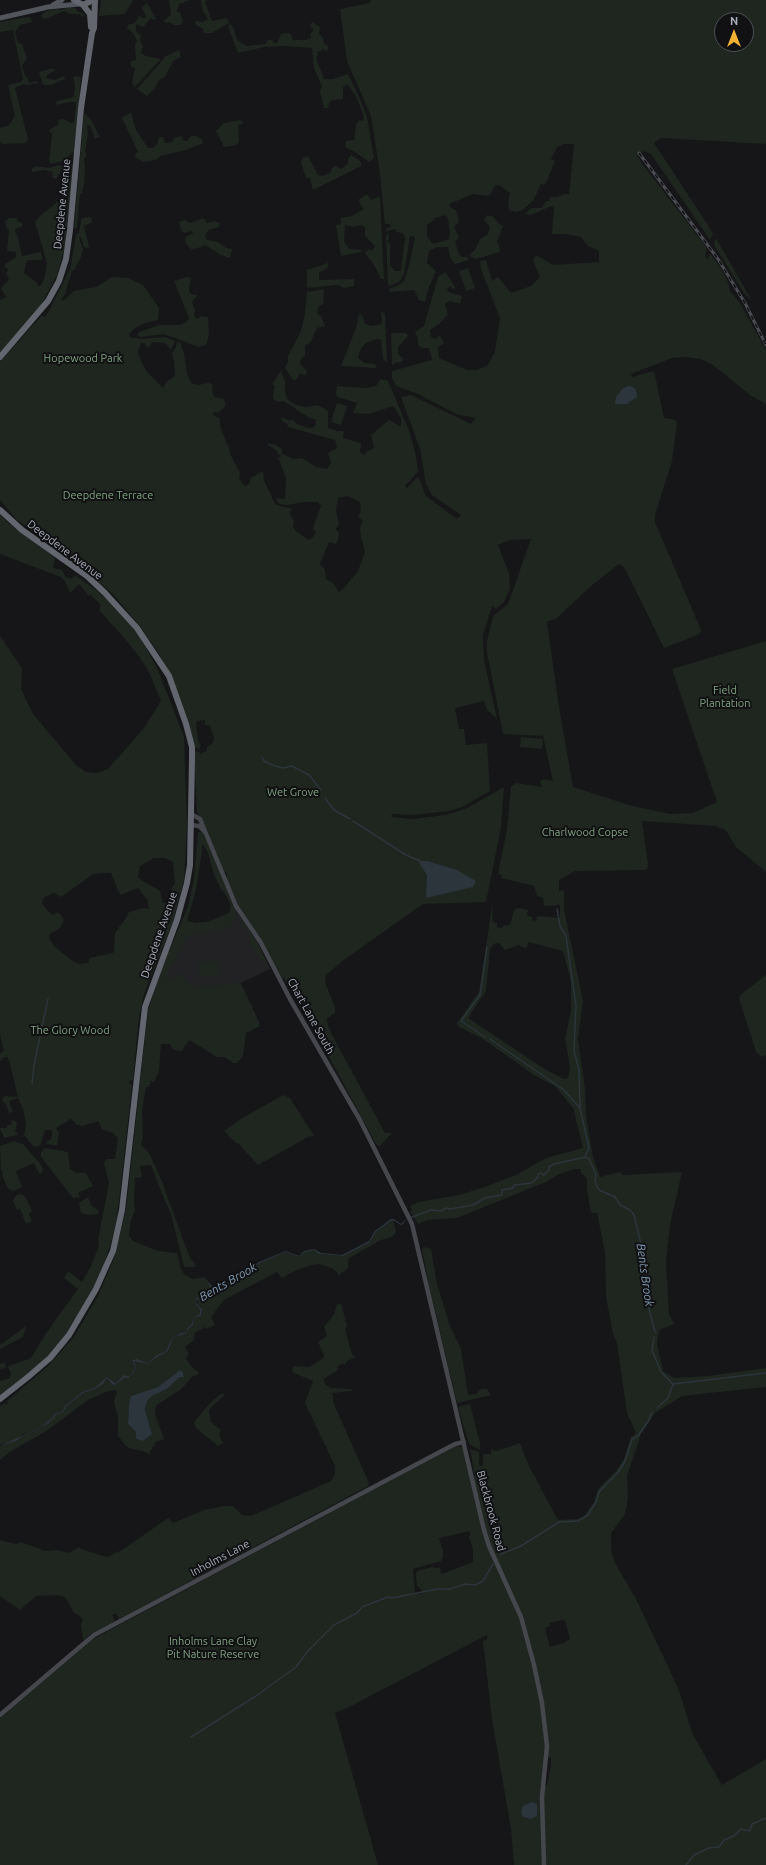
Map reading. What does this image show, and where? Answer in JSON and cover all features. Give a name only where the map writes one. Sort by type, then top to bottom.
[{"type":"highway","points":[[79,3],[94,0]]},
{"type":"highway","name":"Deepdene Avenue","points":[[0,357],[48,301],[58,281],[66,259],[81,108],[95,20],[94,0]]},
{"type":"highway","points":[[79,3],[90,14],[92,33]]},
{"type":"highway","name":"Deepdene Avenue","points":[[0,510],[22,530],[87,576],[137,628],[169,676],[186,724],[192,759],[191,825],[187,883],[177,920],[145,1007],[122,1210],[113,1252],[96,1289],[69,1334],[50,1358],[0,1399]]},
{"type":"main road","points":[[48,7],[62,0]]},
{"type":"main road","points":[[0,18],[48,7],[79,3]]},
{"type":"street","name":"Chart Lane South","points":[[191,814],[200,819],[237,907],[261,943],[290,999],[360,1120],[405,1208]]},
{"type":"street","points":[[191,825],[199,826],[206,832]]},
{"type":"street","name":"Blackbrook Road","points":[[405,1208],[411,1221],[419,1250],[430,1306],[489,1546],[521,1617],[542,1703],[547,1746],[542,1797],[544,1865]]},
{"type":"street","name":"Inholms Lane","points":[[0,1714],[94,1635],[455,1444],[464,1442]]},
{"type":"shaded area","points":[[628,386],[633,387],[636,390],[637,397],[627,404],[615,404],[616,397],[622,389]]},
{"type":"shaded area","points":[[420,861],[427,861],[457,870],[476,881],[473,887],[426,898],[427,875],[419,863]]},
{"type":"shaded area","points":[[236,910],[258,944],[270,969],[241,983],[260,1024],[151,998],[168,953],[187,921],[196,923],[207,922]]},
{"type":"shaded area","points":[[407,1218],[401,1225],[393,1220],[391,1221],[376,1232],[369,1243],[343,1256],[319,1254],[314,1250],[305,1252],[299,1257],[286,1252],[260,1263],[240,1277],[234,1279],[230,1284],[223,1284],[220,1290],[214,1289],[200,1296],[196,1301],[196,1298],[212,1289],[204,1277],[212,1286],[220,1287],[222,1283],[230,1283],[234,1278],[259,1262],[286,1251],[299,1256],[304,1251],[314,1249],[321,1253],[342,1255],[369,1241],[375,1231],[391,1219],[394,1219],[401,1224]]},
{"type":"shaded area","points":[[196,1301],[198,1306],[202,1309],[201,1316],[194,1318],[193,1325],[188,1329],[187,1333],[173,1338],[168,1351],[148,1364],[134,1361],[136,1368],[133,1374],[128,1378],[125,1377],[114,1386],[107,1378],[103,1384],[95,1389],[83,1393],[67,1406],[63,1413],[55,1415],[49,1424],[48,1423],[42,1427],[22,1436],[16,1441],[0,1446],[42,1426],[53,1417],[54,1414],[62,1412],[65,1406],[82,1392],[94,1388],[107,1377],[116,1383],[124,1375],[131,1375],[135,1368],[132,1360],[137,1359],[148,1363],[157,1355],[166,1351],[172,1338],[181,1333],[187,1332],[187,1328],[191,1325],[194,1317],[200,1314]]},
{"type":"shaded area","points":[[180,1370],[183,1372],[184,1377],[180,1377],[167,1389],[152,1396],[147,1401],[145,1410],[152,1434],[143,1441],[136,1439],[136,1432],[128,1424],[129,1403],[131,1396],[158,1387]]},
{"type":"shaded area","points":[[532,1802],[537,1804],[537,1816],[530,1819],[523,1817],[521,1813],[523,1806]]},
{"type":"green space","points":[[101,0],[133,0],[125,14],[99,16]]},
{"type":"green space","points":[[169,0],[191,0],[179,4],[177,12],[180,12],[183,22],[180,25],[174,25],[163,21],[171,15]]},
{"type":"green space","points":[[201,0],[207,0],[205,2],[212,21],[227,18],[229,23],[212,33],[204,33],[203,29],[196,25],[195,22],[203,22],[208,19],[203,11]]},
{"type":"green space","points":[[371,0],[766,0],[766,144],[661,138],[654,143],[708,225],[713,234],[710,240],[651,154],[644,151],[638,156],[641,162],[707,248],[705,256],[708,260],[710,253],[722,270],[728,282],[730,291],[740,303],[766,350],[766,404],[750,395],[713,365],[701,359],[684,357],[672,358],[631,374],[632,377],[654,371],[664,418],[673,419],[677,422],[672,461],[655,515],[655,522],[701,630],[700,634],[664,648],[624,567],[619,564],[591,586],[557,618],[547,622],[559,707],[573,787],[629,805],[670,814],[693,813],[717,802],[672,669],[766,641],[766,872],[736,847],[727,832],[723,829],[715,826],[642,821],[648,864],[647,869],[575,871],[559,880],[559,891],[564,890],[564,909],[583,1001],[578,1039],[585,1089],[586,1116],[593,1157],[600,1177],[620,1172],[623,1175],[682,1172],[670,1225],[666,1262],[669,1314],[674,1324],[659,1330],[657,1344],[663,1371],[674,1378],[708,1376],[766,1368],[766,1387],[682,1396],[655,1413],[641,1434],[627,1476],[628,1498],[625,1514],[611,1533],[611,1550],[615,1563],[636,1599],[678,1688],[693,1735],[722,1785],[766,1759],[766,1865],[514,1865],[511,1829],[492,1719],[483,1641],[487,1640],[487,1635],[335,1713],[378,1865],[0,1865],[0,1718],[93,1639],[456,1446],[464,1448],[472,1478],[475,1477],[470,1449],[479,1452],[479,1465],[483,1466],[483,1454],[491,1454],[491,1449],[496,1451],[520,1443],[529,1466],[558,1520],[577,1519],[584,1516],[594,1502],[598,1489],[616,1471],[624,1459],[631,1437],[636,1433],[627,1413],[617,1343],[613,1334],[606,1297],[605,1252],[597,1213],[591,1213],[587,1190],[587,1178],[581,1173],[581,1169],[574,1169],[559,1174],[546,1182],[457,1218],[428,1220],[418,1224],[410,1211],[412,1210],[410,1206],[418,1202],[459,1195],[485,1187],[518,1174],[546,1158],[583,1148],[573,1108],[555,1086],[534,1075],[483,1039],[458,1026],[457,1023],[479,992],[493,901],[492,922],[497,923],[497,927],[502,928],[502,926],[510,925],[514,910],[518,908],[528,910],[527,916],[532,917],[533,921],[536,920],[537,916],[560,918],[560,905],[544,906],[543,898],[537,896],[534,886],[501,878],[502,875],[498,874],[507,829],[511,786],[516,783],[542,787],[540,781],[544,779],[553,781],[543,736],[503,734],[487,652],[487,641],[493,616],[508,604],[531,539],[510,540],[498,545],[509,573],[510,589],[504,602],[496,609],[492,606],[483,635],[484,660],[497,719],[487,710],[484,701],[455,708],[459,729],[464,729],[466,745],[487,743],[490,791],[462,807],[449,811],[412,815],[392,814],[391,817],[412,819],[446,815],[467,808],[504,787],[501,828],[486,902],[423,904],[345,959],[326,975],[325,978],[326,985],[335,1007],[335,1013],[326,1019],[331,1033],[385,1133],[392,1133],[380,1146],[376,1144],[284,978],[282,978],[263,944],[238,905],[227,880],[227,874],[223,870],[206,827],[197,812],[194,751],[199,752],[200,754],[206,751],[207,747],[213,743],[214,738],[210,726],[205,725],[205,720],[197,721],[198,740],[201,746],[199,749],[192,747],[172,677],[142,629],[113,594],[76,563],[16,519],[0,500],[0,362],[42,315],[45,317],[49,311],[70,269],[76,235],[79,233],[82,218],[91,217],[92,222],[84,226],[89,247],[84,247],[81,237],[79,237],[83,250],[81,257],[74,270],[72,270],[65,294],[61,300],[63,301],[74,291],[96,287],[112,277],[128,278],[143,285],[159,308],[158,320],[142,324],[130,333],[129,337],[140,339],[165,337],[175,341],[171,350],[165,343],[152,342],[149,347],[146,347],[145,343],[141,343],[138,353],[147,372],[163,388],[166,382],[175,376],[172,354],[176,347],[177,341],[182,344],[181,346],[184,353],[187,373],[191,383],[198,385],[209,383],[213,385],[212,391],[214,397],[224,399],[226,405],[218,413],[214,412],[213,415],[220,418],[220,427],[230,454],[240,473],[239,478],[242,483],[245,486],[249,484],[251,478],[263,472],[264,480],[275,504],[291,508],[290,514],[294,521],[293,527],[297,532],[309,540],[313,537],[316,532],[313,529],[321,506],[318,502],[303,502],[288,505],[280,504],[277,501],[276,498],[285,499],[286,478],[278,457],[280,458],[281,455],[277,454],[278,452],[267,444],[276,445],[282,449],[282,454],[294,459],[302,458],[316,467],[327,469],[331,463],[328,453],[337,448],[335,440],[288,427],[287,423],[283,422],[281,417],[290,421],[292,419],[297,424],[308,428],[313,428],[316,424],[316,420],[309,418],[284,401],[278,402],[274,400],[273,395],[275,386],[272,384],[281,371],[285,381],[287,399],[296,405],[306,407],[318,405],[328,411],[328,428],[344,431],[343,438],[361,443],[360,452],[365,455],[366,452],[374,448],[371,435],[389,420],[401,427],[401,418],[393,406],[369,414],[353,413],[357,403],[337,397],[337,386],[366,388],[376,386],[380,379],[388,381],[410,433],[416,456],[418,472],[405,486],[407,488],[417,478],[419,478],[426,496],[457,519],[461,515],[432,495],[426,484],[420,449],[401,397],[411,395],[471,424],[476,418],[456,414],[418,394],[396,386],[392,378],[392,371],[432,360],[429,348],[422,348],[418,345],[418,339],[415,332],[424,326],[438,277],[445,272],[456,288],[453,289],[450,286],[447,289],[449,292],[462,296],[460,304],[450,301],[445,304],[448,314],[439,324],[430,330],[431,337],[435,339],[440,336],[444,343],[438,347],[439,358],[467,370],[477,370],[488,365],[495,351],[500,318],[481,269],[480,261],[486,260],[492,281],[498,277],[511,293],[531,286],[540,277],[533,260],[536,255],[553,265],[599,262],[599,251],[588,246],[581,237],[566,234],[552,234],[554,208],[551,206],[531,215],[525,214],[531,208],[542,208],[546,201],[549,201],[550,197],[569,194],[574,144],[564,144],[557,147],[551,159],[555,161],[546,183],[544,185],[541,184],[533,201],[521,211],[516,212],[509,210],[508,204],[510,193],[499,185],[495,186],[489,196],[473,194],[449,204],[451,208],[456,210],[459,222],[454,227],[459,237],[455,242],[459,254],[462,257],[467,257],[469,260],[455,264],[450,257],[448,247],[437,247],[429,251],[427,263],[436,271],[429,287],[425,302],[419,300],[414,290],[389,292],[389,289],[404,281],[409,266],[415,237],[410,236],[404,274],[400,281],[390,286],[388,284],[386,234],[388,234],[389,238],[387,242],[390,243],[390,265],[395,271],[401,271],[405,237],[403,233],[396,232],[396,229],[386,231],[386,228],[391,227],[390,224],[385,224],[380,174],[371,116],[347,61],[340,9],[371,2]],"holes":[[[445,215],[448,219],[450,232],[449,239],[433,244],[427,236],[427,224],[435,218]],[[348,496],[360,502],[361,510],[358,517],[363,521],[360,528],[365,552],[358,571],[339,592],[333,583],[326,579],[325,570],[320,564],[329,542],[336,544],[338,540],[339,533],[336,529],[339,524],[336,510],[338,498]],[[528,942],[563,951],[571,982],[571,1011],[565,1038],[570,1068],[568,1078],[564,1079],[543,1068],[468,1018],[486,991],[490,949],[493,944],[499,943],[505,950],[519,945],[524,948],[527,947]],[[470,1531],[469,1537],[473,1549],[473,1562],[442,1574],[439,1567],[432,1567],[417,1571],[417,1586],[422,1590],[422,1594],[415,1594],[413,1569],[441,1561],[443,1551],[439,1538]],[[563,1620],[565,1621],[570,1639],[564,1643],[550,1647],[545,1628],[550,1626],[550,1623]],[[551,1757],[547,1786],[542,1785],[545,1758]]]},
{"type":"green space","points":[[147,3],[156,19],[154,20],[151,18],[143,27],[137,24],[136,26],[136,31],[141,35],[140,41],[143,46],[141,53],[146,56],[161,59],[135,87],[132,83],[135,68],[131,67],[131,61],[136,60],[135,44],[137,41],[133,33],[127,28],[128,25],[135,23],[139,16],[145,19],[146,16],[142,8]]},
{"type":"green space","points":[[69,7],[75,8],[85,16],[83,17],[80,14],[71,14],[64,11],[46,19],[42,18],[41,15],[47,11],[57,9],[61,10]]},
{"type":"green space","points":[[27,17],[31,18],[32,22],[20,25],[15,32],[18,43],[22,44],[27,58],[22,66],[25,76],[27,77],[29,83],[38,81],[38,83],[27,85],[23,84],[15,88],[28,139],[26,143],[3,144],[0,142],[0,128],[9,125],[15,116],[8,85],[21,82],[23,79],[13,30],[0,32],[0,22]]},
{"type":"green space","points":[[312,22],[320,27],[319,33],[323,38],[324,44],[328,46],[328,50],[325,51],[324,49],[317,52],[318,55],[316,58],[324,79],[332,79],[348,74],[359,97],[367,117],[374,158],[369,162],[345,147],[346,141],[354,140],[356,125],[359,120],[363,121],[364,116],[356,96],[347,84],[343,87],[343,99],[332,100],[329,103],[328,108],[324,108],[320,92],[322,86],[314,68],[312,48],[284,46],[264,47],[238,53],[228,27],[231,24],[237,40],[247,46],[265,44],[268,40],[273,40],[273,43],[277,43],[281,34],[288,33],[291,34],[293,40],[306,40],[311,38],[310,34],[314,30],[310,26]]},
{"type":"green space","points":[[179,50],[181,57],[173,61],[165,77],[159,80],[155,88],[147,96],[137,89],[166,56]]},
{"type":"green space","points":[[49,69],[55,70],[46,76],[46,78],[55,80],[64,76],[65,79],[51,85],[43,85],[39,72]]},
{"type":"green space","points":[[73,77],[81,77],[74,152],[63,161],[50,164],[49,161],[52,135],[49,130],[58,125],[58,120],[64,119],[71,123],[74,122],[76,102],[57,105],[56,101],[74,97],[75,86]]},
{"type":"green space","points":[[131,112],[136,130],[148,148],[153,148],[157,144],[159,137],[163,137],[165,143],[172,142],[174,138],[181,136],[184,141],[187,141],[191,136],[196,136],[202,139],[203,143],[186,150],[160,156],[157,159],[144,162],[136,158],[135,155],[138,152],[122,118]]},
{"type":"green space","points":[[84,114],[91,120],[100,137],[95,139],[91,127],[89,125],[87,126],[88,134],[85,151],[87,155],[84,159],[84,184],[82,193],[80,194],[77,228],[74,228]]},
{"type":"green space","points":[[240,120],[244,123],[238,125],[239,140],[237,145],[224,147],[216,131],[224,123]]},
{"type":"green space","points":[[351,155],[360,161],[362,164],[361,166],[313,190],[310,178],[306,178],[301,162],[303,158],[308,156],[318,175],[323,176],[331,172],[332,168],[335,166],[341,169],[348,164],[348,159]]},
{"type":"green space","points":[[71,162],[73,165],[65,246],[57,275],[40,307],[0,353],[0,300],[6,297],[1,288],[9,280],[6,274],[8,270],[4,265],[16,257],[16,252],[7,251],[9,230],[6,228],[5,221],[9,218],[17,218],[17,221],[22,223],[22,227],[17,228],[15,231],[18,237],[22,256],[41,252],[41,260],[28,260],[24,273],[36,282],[38,286],[41,286],[45,276],[47,263],[35,222],[40,216],[68,193]]},
{"type":"green space","points":[[59,165],[62,166],[62,170],[56,179],[52,177],[53,172],[44,170],[32,172],[32,169],[35,166],[49,168]]},
{"type":"green space","points":[[367,194],[371,200],[380,196],[384,279],[381,279],[373,263],[365,253],[369,249],[372,251],[375,246],[365,236],[365,227],[361,225],[353,227],[345,225],[344,241],[349,249],[362,250],[361,252],[341,256],[336,225],[341,224],[341,218],[352,216],[364,209],[358,200]]},
{"type":"green space","points":[[487,215],[494,217],[498,223],[503,226],[497,242],[500,252],[476,259],[471,257],[470,254],[475,250],[480,239],[488,234],[490,227],[484,220]]},
{"type":"green space","points":[[204,218],[207,223],[215,221],[220,223],[219,227],[209,230],[205,235],[207,240],[218,242],[226,248],[232,249],[230,258],[221,255],[205,245],[191,249],[185,242],[186,237],[193,233],[192,231],[184,233],[181,231],[179,222],[185,220],[190,223]]},
{"type":"green space","points":[[716,238],[752,301],[744,293],[714,245]]},
{"type":"green space","points":[[328,263],[328,267],[319,273],[319,280],[354,279],[354,286],[344,288],[338,285],[307,288],[307,270]]},
{"type":"green space","points":[[468,268],[475,288],[466,291],[459,271]]},
{"type":"green space","points":[[187,277],[191,278],[189,290],[191,294],[198,295],[192,302],[195,310],[194,316],[197,319],[201,316],[208,317],[209,335],[206,345],[199,347],[164,334],[141,337],[137,335],[139,332],[160,325],[179,325],[187,322],[189,318],[174,281]]},
{"type":"green space","points":[[324,289],[323,304],[319,306],[317,313],[321,316],[325,326],[317,328],[310,343],[305,346],[305,356],[301,359],[300,364],[307,371],[306,376],[300,373],[296,380],[293,380],[285,368],[288,361],[288,356],[301,331],[305,313],[307,292]]},
{"type":"green space","points":[[381,312],[385,313],[387,362],[383,359],[381,340],[376,339],[366,343],[360,350],[358,358],[365,363],[375,364],[377,368],[341,366],[356,328],[359,314],[362,315],[365,324],[372,326],[382,324]]},
{"type":"green space","points":[[393,333],[406,333],[408,336],[398,347],[398,354],[403,358],[402,362],[395,363],[392,366],[391,335]]},
{"type":"green space","points":[[337,403],[347,406],[341,425],[331,422]]},
{"type":"green space","name":"The Glory Wood","points":[[0,514],[7,522],[55,558],[53,568],[62,570],[66,577],[72,579],[75,575],[96,590],[117,608],[139,635],[158,670],[184,737],[187,827],[184,880],[175,917],[144,994],[139,1017],[133,1080],[129,1081],[132,1086],[119,1201],[115,1228],[104,1265],[90,1296],[64,1336],[45,1359],[27,1376],[0,1396],[0,1381],[10,1378],[11,1373],[8,1367],[0,1369],[0,1364],[5,1362],[6,1367],[31,1358],[47,1332],[78,1289],[64,1278],[68,1271],[82,1282],[90,1268],[99,1246],[98,1240],[109,1183],[104,1163],[107,1159],[115,1159],[118,1138],[113,1133],[102,1129],[98,1121],[83,1126],[77,1125],[71,1119],[56,1128],[59,1133],[57,1146],[45,1143],[51,1139],[52,1130],[45,1130],[40,1146],[34,1147],[24,1135],[26,1125],[23,1109],[18,1098],[9,1101],[13,1112],[9,1113],[6,1104],[2,1100],[4,1096],[18,1097],[9,1060],[7,1057],[3,1058],[0,1062],[0,1054],[4,1050],[0,1032],[0,636],[22,668],[21,689],[33,714],[76,765],[86,772],[97,773],[108,769],[144,728],[161,701],[148,670],[127,641],[99,610],[101,605],[90,594],[89,596],[79,584],[70,593],[65,581],[61,577],[0,554]],"holes":[[[154,858],[165,858],[173,862],[175,884],[172,887],[170,902],[163,903],[160,891],[138,878],[140,866]],[[111,873],[120,895],[138,888],[147,899],[149,909],[143,908],[127,913],[128,915],[115,933],[114,952],[90,958],[88,963],[80,964],[74,962],[54,946],[49,938],[50,934],[60,928],[64,920],[59,912],[52,915],[42,904],[43,898],[54,893],[61,897],[92,875]]]},
{"type":"green space","points":[[521,737],[543,739],[542,749],[520,747]]},
{"type":"green space","points":[[198,832],[203,832],[206,835],[237,912],[235,920],[224,930],[190,934],[183,942],[175,961],[165,978],[172,980],[177,974],[181,974],[191,987],[196,988],[199,985],[207,987],[240,982],[260,1026],[246,1033],[243,1056],[237,1063],[233,1063],[224,1057],[217,1057],[189,1040],[182,1051],[173,1050],[170,1044],[161,1044],[159,1071],[154,1082],[151,1081],[149,1087],[146,1087],[142,1111],[143,1138],[141,1145],[149,1153],[161,1179],[191,1260],[196,1266],[184,1267],[171,1214],[151,1165],[140,1166],[142,1177],[135,1178],[135,1211],[131,1220],[129,1236],[133,1241],[158,1251],[177,1253],[181,1269],[184,1274],[193,1279],[204,1277],[212,1289],[196,1298],[196,1305],[200,1310],[200,1314],[194,1317],[191,1325],[187,1328],[187,1332],[180,1333],[172,1338],[164,1353],[168,1351],[173,1338],[187,1333],[188,1329],[193,1325],[194,1318],[201,1316],[202,1309],[198,1306],[197,1298],[214,1289],[220,1289],[223,1284],[230,1284],[234,1279],[240,1277],[260,1263],[286,1252],[299,1257],[305,1252],[314,1250],[320,1254],[343,1256],[369,1243],[376,1232],[393,1220],[396,1232],[392,1237],[381,1240],[349,1258],[348,1268],[339,1275],[331,1268],[319,1264],[299,1269],[282,1278],[277,1272],[224,1300],[211,1317],[215,1325],[206,1329],[205,1327],[195,1333],[194,1340],[185,1347],[189,1354],[186,1359],[194,1369],[199,1372],[198,1375],[193,1376],[180,1390],[158,1404],[155,1408],[155,1414],[164,1439],[154,1443],[155,1446],[149,1451],[151,1455],[143,1451],[131,1449],[126,1446],[118,1436],[118,1418],[114,1402],[117,1391],[114,1390],[88,1400],[45,1432],[11,1451],[0,1460],[0,1446],[16,1441],[21,1436],[42,1427],[48,1422],[49,1424],[55,1415],[63,1413],[67,1406],[83,1393],[95,1389],[103,1384],[107,1378],[114,1386],[125,1376],[129,1378],[136,1368],[134,1361],[148,1364],[161,1354],[148,1363],[137,1359],[132,1360],[135,1368],[131,1375],[124,1375],[117,1383],[107,1377],[94,1388],[82,1392],[65,1406],[62,1412],[54,1414],[53,1417],[42,1426],[21,1435],[15,1440],[0,1445],[0,1406],[5,1403],[6,1405],[8,1403],[7,1401],[47,1367],[73,1338],[98,1296],[113,1261],[126,1210],[148,1010],[168,953],[188,907],[194,878]],"holes":[[[203,844],[208,853],[214,875],[231,906],[229,913],[213,921],[196,923],[187,921],[196,890]],[[180,1370],[183,1372],[184,1377],[180,1377],[167,1389],[152,1396],[147,1401],[145,1410],[152,1434],[143,1441],[136,1439],[136,1432],[128,1424],[129,1403],[131,1396],[158,1387]]]},
{"type":"green space","points":[[242,920],[258,944],[268,965],[265,966],[250,944],[251,939],[241,924]]},
{"type":"green space","points":[[219,961],[220,976],[199,977],[198,962]]},
{"type":"green space","points":[[766,975],[766,1055],[762,1057],[756,1052],[739,998],[740,995]]},
{"type":"green space","points":[[283,1095],[290,1098],[314,1136],[308,1137],[258,1165],[238,1143],[236,1143],[224,1131],[239,1120]]},
{"type":"green space","points":[[11,1120],[17,1122],[15,1132],[18,1133],[17,1135],[4,1138],[0,1128],[7,1128],[7,1126],[12,1124]]},
{"type":"green space","points":[[14,1141],[23,1144],[42,1166],[43,1171],[40,1175],[34,1163],[16,1171],[22,1187],[13,1191],[8,1189],[2,1175],[3,1171],[1,1171],[0,1146]]},
{"type":"green space","points":[[45,1148],[68,1153],[70,1169],[77,1173],[86,1173],[93,1186],[78,1193],[80,1197],[73,1198],[41,1157],[41,1152]]},
{"type":"green space","points":[[21,1194],[25,1196],[32,1211],[29,1214],[32,1221],[26,1224],[20,1209],[17,1210],[13,1201],[16,1195]]},
{"type":"green space","points":[[88,1197],[91,1205],[98,1210],[99,1214],[89,1215],[81,1213],[79,1203]]},
{"type":"green space","points":[[424,1247],[431,1249],[437,1284],[450,1326],[461,1349],[468,1395],[476,1394],[481,1389],[487,1389],[491,1395],[457,1403],[429,1286],[422,1249]]},
{"type":"green space","points":[[341,1303],[347,1326],[345,1329],[352,1354],[356,1357],[347,1361],[345,1365],[343,1363],[338,1366],[337,1371],[323,1379],[326,1385],[331,1388],[352,1389],[352,1391],[332,1393],[334,1404],[369,1483],[368,1486],[119,1619],[116,1613],[112,1615],[115,1621],[92,1633],[83,1640],[81,1624],[83,1620],[79,1615],[74,1613],[65,1597],[56,1595],[36,1596],[20,1610],[0,1596],[0,1540],[15,1544],[21,1542],[45,1551],[58,1550],[69,1553],[79,1547],[81,1549],[107,1557],[122,1550],[168,1518],[173,1523],[204,1510],[224,1506],[233,1506],[242,1515],[251,1516],[331,1481],[335,1474],[335,1466],[305,1403],[313,1381],[292,1372],[293,1366],[309,1367],[324,1358],[318,1342],[327,1336],[324,1327],[334,1314],[337,1305]]},
{"type":"green space","points":[[26,1326],[23,1337],[0,1349],[0,1345]]},
{"type":"green space","points":[[222,1393],[225,1395],[209,1410],[211,1422],[221,1430],[219,1435],[223,1443],[218,1446],[196,1428],[194,1422],[210,1403]]},
{"type":"green space","points":[[470,1404],[480,1443],[480,1450],[469,1444],[458,1407]]},
{"type":"waterway","points":[[262,757],[264,761],[275,766],[283,768],[292,766],[309,775],[321,790]]},
{"type":"waterway","points":[[325,798],[334,810],[350,819]]},
{"type":"waterway","points":[[353,821],[406,855],[420,861]]},
{"type":"waterway","points":[[557,909],[560,926],[566,936],[576,1005],[574,1051],[579,1070],[580,1108],[589,1148],[585,1157]]},
{"type":"waterway","points":[[485,1037],[461,1021],[480,995],[487,947]]},
{"type":"waterway","points":[[32,1084],[34,1065],[48,999]]},
{"type":"waterway","points":[[490,1039],[564,1090],[580,1108]]},
{"type":"waterway","name":"Bents Brook","points":[[410,1218],[431,1210],[441,1211],[446,1208],[450,1209],[473,1205],[485,1198],[502,1195],[502,1190],[513,1188],[514,1185],[532,1183],[538,1177],[538,1174],[540,1173],[544,1175],[549,1170],[549,1167],[554,1164],[585,1157],[589,1159],[596,1174],[595,1182],[599,1190],[615,1197],[620,1205],[630,1210],[634,1215],[645,1261],[648,1305],[655,1332]]},
{"type":"waterway","name":"Bents Brook","points":[[654,1337],[652,1350],[661,1372],[673,1384]]},
{"type":"waterway","points":[[657,1408],[668,1398],[673,1384],[766,1373]]},
{"type":"waterway","points":[[500,1555],[521,1546],[559,1522],[578,1521],[588,1515],[596,1502],[599,1492],[619,1471],[625,1461],[632,1439],[638,1436],[649,1420],[652,1412]]},
{"type":"waterway","points":[[191,1737],[256,1696],[296,1667],[307,1652],[334,1625],[357,1613],[362,1607],[388,1597],[392,1598],[438,1589],[450,1589],[465,1584],[475,1585],[483,1581],[493,1564]]},
{"type":"waterway","points":[[686,1865],[694,1855],[709,1848],[719,1847],[724,1840],[734,1836],[741,1829],[750,1831],[752,1824],[766,1818]]},
{"type":"railway","points":[[639,153],[718,259],[745,303],[766,345]]},
{"type":"park label","name":"Hopewood Park","points":[[83,358]]},
{"type":"park label","name":"Deepdene Terrace","points":[[108,495]]},
{"type":"park label","name":"Field Plantation","points":[[725,696]]},
{"type":"park label","name":"Wet Grove","points":[[293,792]]},
{"type":"park label","name":"Charlwood Copse","points":[[585,832]]},
{"type":"park label","name":"Inholms Lane Clay Pit Nature Reserve","points":[[213,1647]]}]
